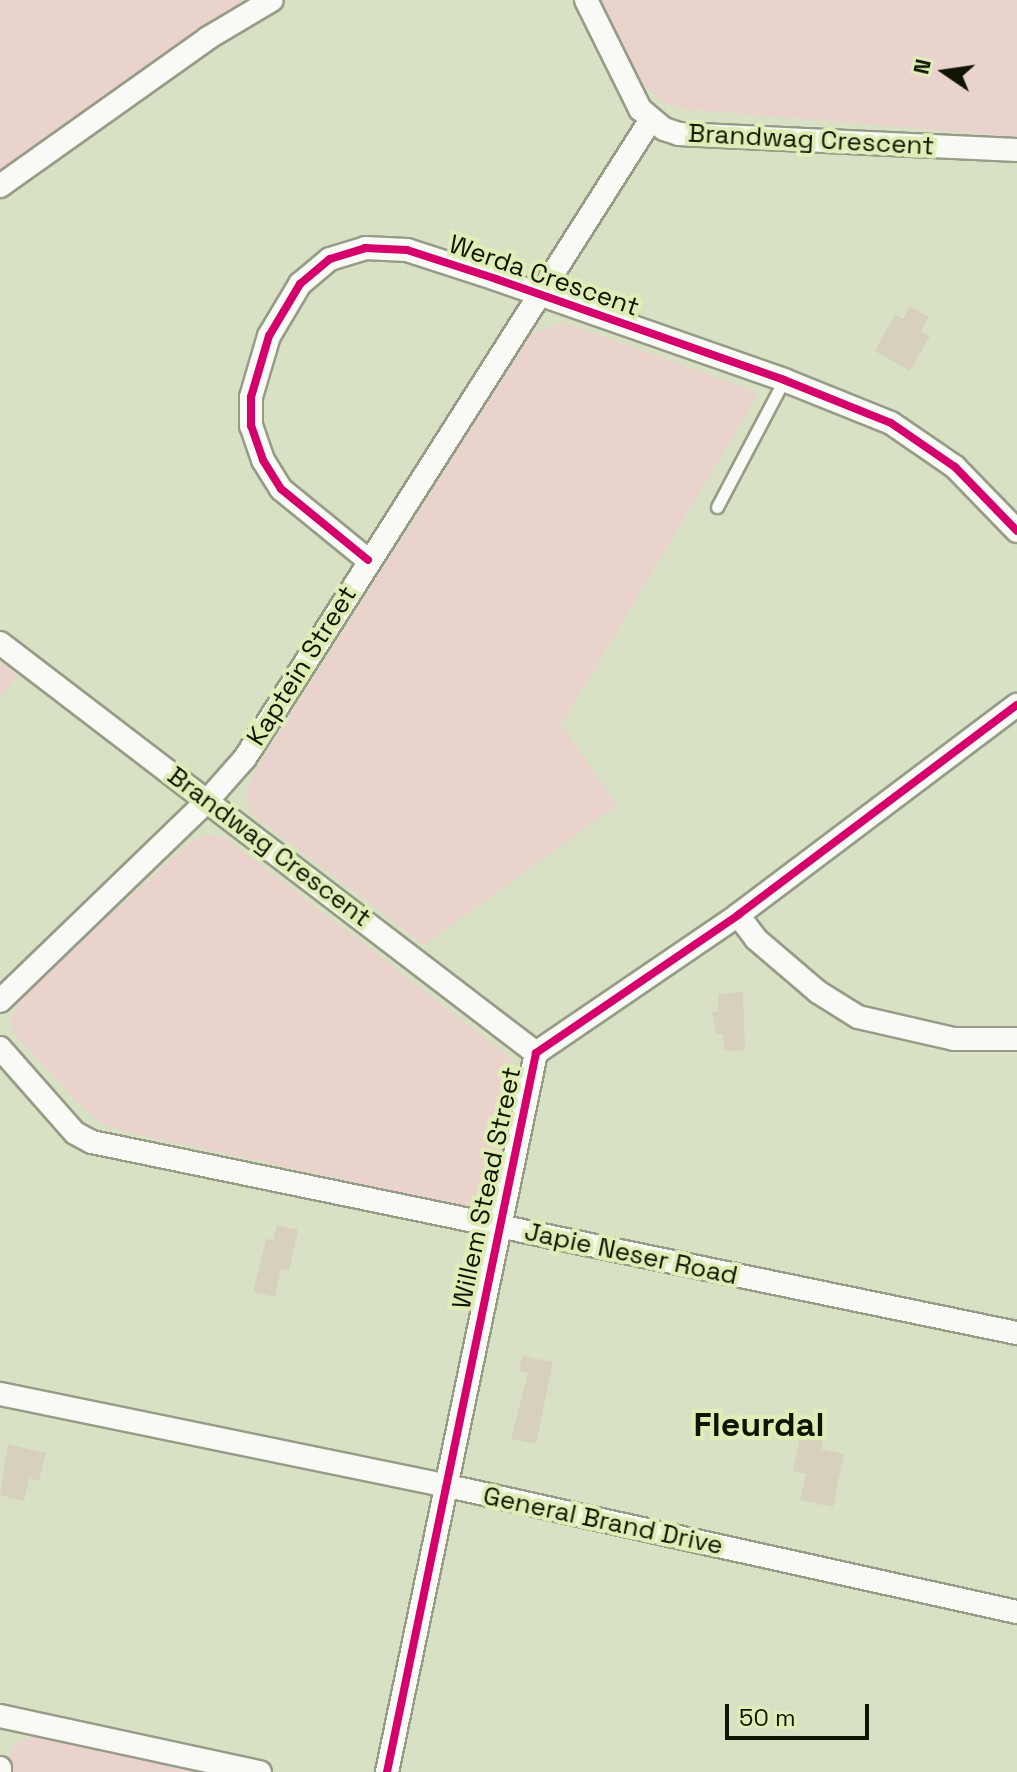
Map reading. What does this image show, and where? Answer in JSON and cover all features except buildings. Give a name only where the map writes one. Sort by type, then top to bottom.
[{"type":"street","points":[[0,186],[208,38],[272,0]]},
{"type":"street","name":"Brandwag Crescent","points":[[586,0],[640,109],[650,121],[679,134],[1017,150]]},
{"type":"street","name":"Kaptein Street","points":[[0,1001],[208,800],[245,758],[368,560],[650,121]]},
{"type":"street","name":"Werda Crescent","points":[[368,560],[281,489],[263,460],[251,426],[251,397],[269,336],[300,284],[330,259],[365,248],[407,250],[784,380],[891,423],[955,467],[1017,531]]},
{"type":"street","name":"Brandwag Crescent","points":[[0,643],[536,1053]]},
{"type":"street","name":"Willem Stead Street","points":[[387,1772],[448,1486],[497,1226],[536,1053],[738,915],[1017,705]]},
{"type":"street","points":[[738,915],[756,939],[818,992],[858,1017],[954,1039],[1017,1039]]},
{"type":"street","name":"Japie Neser Road","points":[[0,1048],[75,1133],[92,1142],[1017,1333]]},
{"type":"street","name":"General Brand Drive","points":[[0,1394],[448,1486],[1017,1612]]},
{"type":"street","points":[[0,1716],[260,1772]]},
{"type":"lane","points":[[717,507],[784,380]]},
{"type":"shaded area","points":[[0,0],[245,0],[0,171]]},
{"type":"shaded area","points":[[595,0],[1017,0],[1017,137],[687,109],[663,103],[642,84]]},
{"type":"shaded area","points":[[563,322],[759,393],[561,725],[617,805],[424,945],[253,815],[246,797],[251,777],[531,335]]},
{"type":"shaded area","points":[[0,661],[18,676],[0,697]]},
{"type":"shaded area","points":[[209,835],[226,838],[507,1055],[514,1066],[515,1079],[495,1187],[486,1199],[464,1206],[122,1131],[101,1123],[84,1109],[13,1033],[12,1016],[23,995],[193,839]]},
{"type":"shaded area","points":[[43,1736],[212,1772],[9,1772],[8,1759],[14,1745],[26,1738]]},
{"type":"cycle path","points":[[368,560],[281,489],[263,460],[251,426],[251,397],[269,336],[300,284],[330,259],[365,248],[407,250],[496,279],[784,380],[891,423],[955,467],[1017,531]]},
{"type":"cycle path","points":[[387,1772],[536,1053],[738,915],[1017,705]]},
{"type":"district","name":"Fleurdal","points":[[759,1425]]}]
